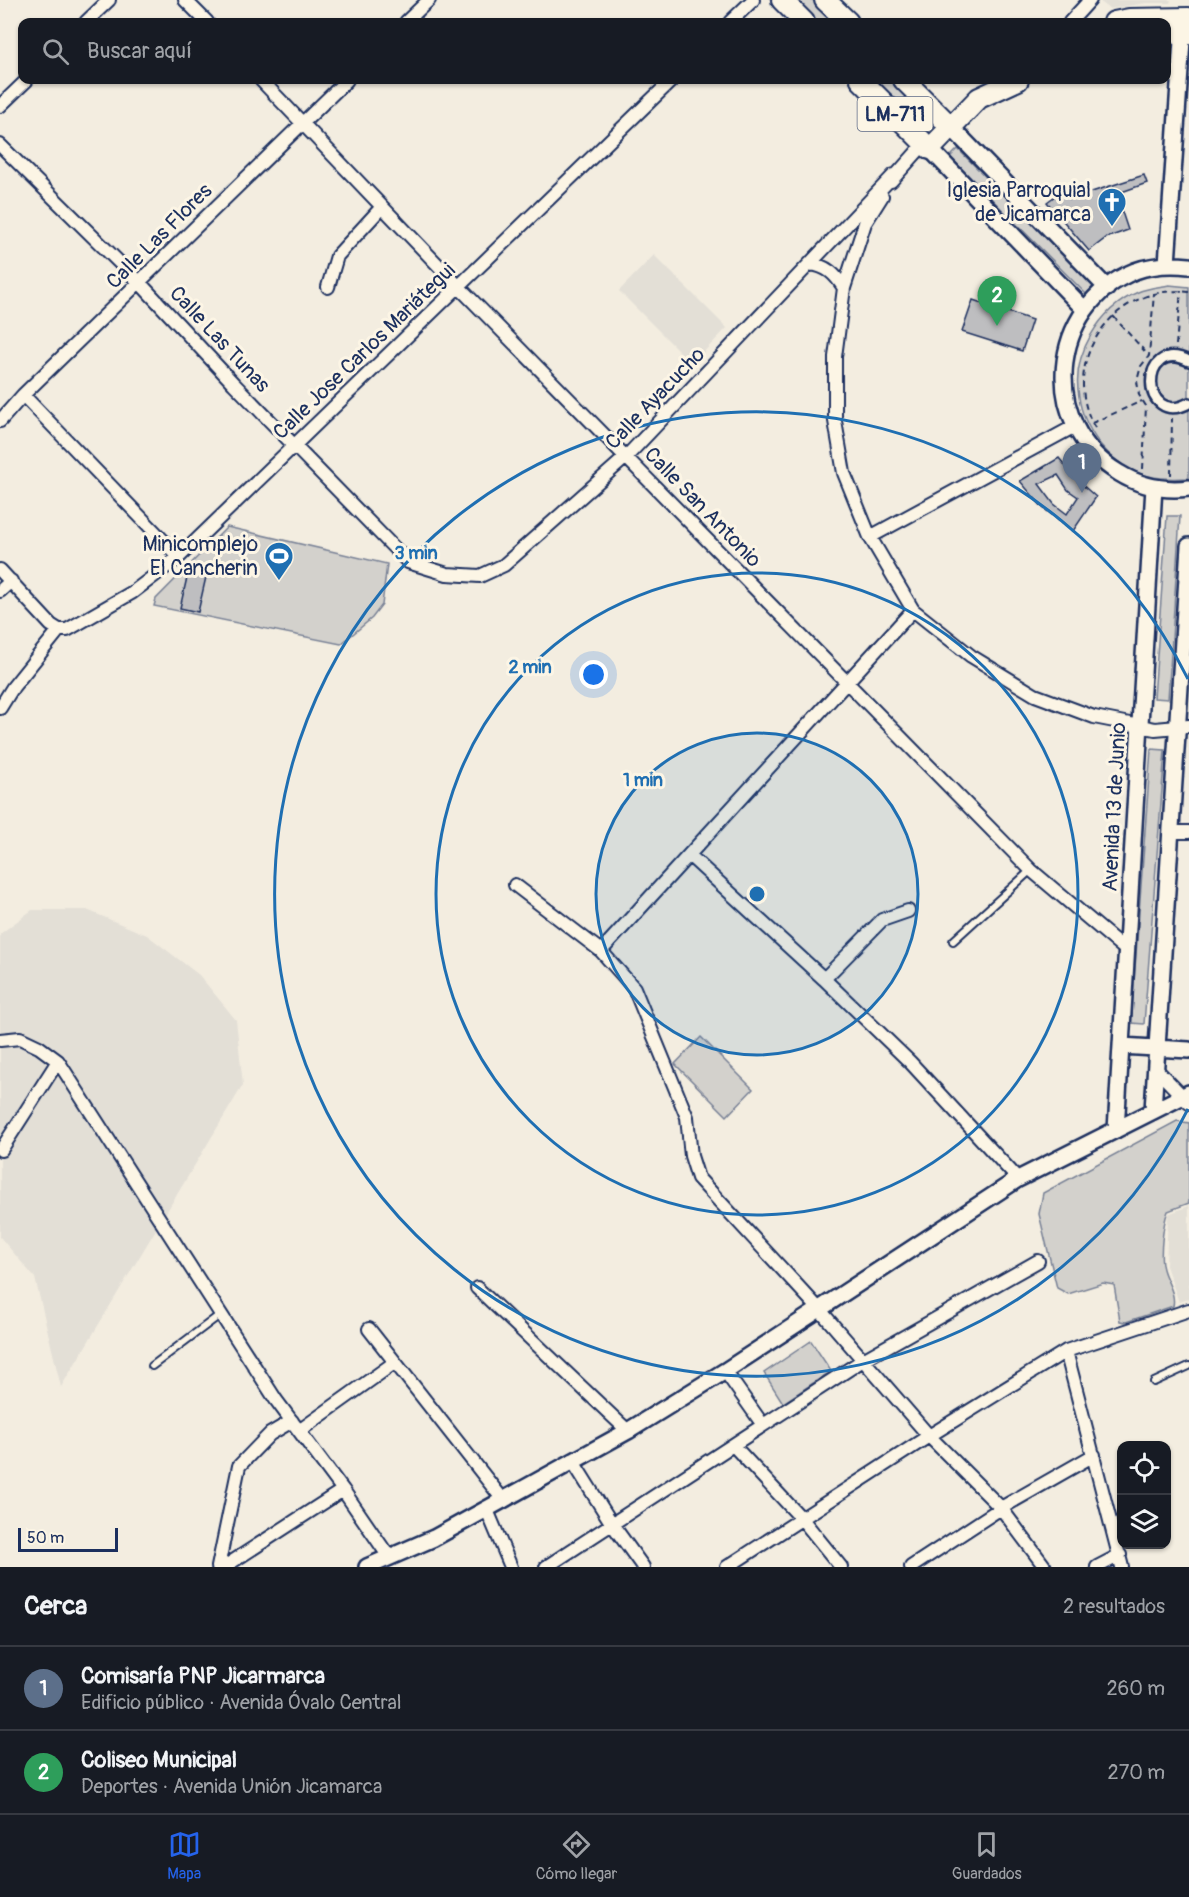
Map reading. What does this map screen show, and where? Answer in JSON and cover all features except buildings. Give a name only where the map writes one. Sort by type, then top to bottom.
[{"type":"main road","points":[[782,0],[800,18]]},
{"type":"main road","points":[[825,0],[844,18]]},
{"type":"main road","name":"LM-711","points":[[865,84],[925,145],[947,123],[979,98],[1009,84]]},
{"type":"main road","name":"LM-711","points":[[908,84],[947,123]]},
{"type":"main road","name":"LM-711","points":[[947,123],[973,89],[982,84]]},
{"type":"street","points":[[90,18],[109,0]]},
{"type":"street","points":[[185,0],[203,18]]},
{"type":"street","points":[[410,18],[429,0]]},
{"type":"street","points":[[734,18],[753,0]]},
{"type":"street","points":[[1074,18],[1090,0]]},
{"type":"street","points":[[1167,264],[1182,27]]},
{"type":"street","points":[[0,106],[23,84]]},
{"type":"street","name":"Calle San Antonio","points":[[265,84],[381,208],[1031,870],[1126,951]]},
{"type":"street","name":"Calle Las Flores","points":[[0,421],[23,395],[141,283],[343,84]]},
{"type":"street","name":"Calle Jose Carlos Mariátegui","points":[[63,630],[133,592],[179,557],[668,84]]},
{"type":"street","points":[[947,123],[1107,288]]},
{"type":"street","name":"Calle Las Tunas","points":[[0,145],[141,283],[294,446],[408,562]]},
{"type":"street","points":[[1085,310],[925,145],[894,175],[865,223],[844,288],[835,357],[835,421],[844,473],[870,537],[913,610],[971,656],[1035,695],[1094,717],[1155,729],[1183,726]]},
{"type":"street","name":"Calle Ayacucho","points":[[408,562],[447,574],[480,576],[504,566],[626,457],[894,175]]},
{"type":"street","points":[[328,287],[336,256],[381,208]]},
{"type":"street","points":[[810,264],[822,265],[844,288]]},
{"type":"street","points":[[1189,266],[1167,264],[1135,271],[1107,288],[1085,310],[1073,331],[1063,379],[1066,403],[1075,426],[1089,448],[1107,466],[1129,479],[1154,487],[1189,488]]},
{"type":"street","points":[[1189,361],[1176,357],[1161,361],[1155,367],[1150,381],[1154,395],[1159,401],[1173,407],[1189,403]]},
{"type":"street","points":[[23,395],[179,557]]},
{"type":"street","points":[[870,537],[1075,426]]},
{"type":"street","name":"Avenida 13 de Junio","points":[[1116,1130],[1154,487]]},
{"type":"street","points":[[1154,1110],[1171,832],[1183,726],[1189,546]]},
{"type":"street","points":[[0,570],[51,625],[63,630],[13,687],[0,708]]},
{"type":"street","points":[[0,591],[11,581]]},
{"type":"street","points":[[602,951],[913,610]]},
{"type":"street","points":[[1171,832],[1189,832]]},
{"type":"street","points":[[689,855],[824,978],[910,1062],[1018,1179]]},
{"type":"street","points":[[515,885],[602,951],[634,988],[687,1117],[691,1156],[698,1178],[819,1309],[929,1437],[1001,1508],[1045,1567]]},
{"type":"street","points":[[824,978],[882,920],[908,911]]},
{"type":"street","points":[[0,1040],[20,1038],[39,1047],[58,1061],[276,1400],[344,1490],[389,1557]]},
{"type":"street","points":[[1121,1046],[1189,1050]]},
{"type":"street","points":[[0,1150],[58,1061]]},
{"type":"street","points":[[367,1567],[434,1538],[628,1431],[725,1371],[1018,1179],[1154,1110],[1187,1097],[1156,1068]]},
{"type":"street","points":[[546,1567],[862,1360],[1038,1262]]},
{"type":"street","points":[[477,1288],[628,1431]]},
{"type":"street","points":[[727,1567],[1066,1351],[1189,1310]]},
{"type":"street","points":[[369,1329],[504,1501]]},
{"type":"street","points":[[1066,1351],[1121,1561],[1097,1567]]},
{"type":"street","points":[[218,1567],[239,1466],[270,1434],[296,1426],[394,1363]]},
{"type":"street","points":[[725,1371],[763,1425]]},
{"type":"street","points":[[733,1445],[802,1519],[841,1567]]},
{"type":"street","points":[[911,1567],[1001,1508],[1094,1455]]},
{"type":"street","points":[[572,1460],[612,1524],[643,1567]]},
{"type":"street","points":[[224,1567],[344,1490]]},
{"type":"street","points":[[487,1510],[511,1567]]},
{"type":"lane","points":[[953,941],[1031,870]]},
{"type":"lane","points":[[152,1366],[221,1314]]},
{"type":"lane","points":[[1154,1382],[1189,1366]]},
{"type":"path","points":[[1176,357],[1181,291]]},
{"type":"path","points":[[1097,430],[1092,423],[1085,400],[1083,377],[1088,354],[1098,333],[1113,315],[1139,298],[1161,292],[1189,292]]},
{"type":"path","points":[[1113,315],[1149,356]]},
{"type":"path","points":[[1092,423],[1142,400]]},
{"type":"path","points":[[1171,475],[1173,407]]},
{"type":"path","points":[[1135,465],[1150,471]]},
{"type":"path","points":[[1164,474],[1178,475]]},
{"type":"shaded area","points":[[795,0],[815,0],[833,18],[812,18]]},
{"type":"shaded area","points":[[1098,0],[1171,0],[1170,3],[1146,3],[1110,9]]},
{"type":"shaded area","points":[[876,84],[896,84],[917,105],[906,116]]},
{"type":"shaded area","points":[[958,149],[1094,286],[1086,294],[950,157]]},
{"type":"shaded area","points":[[654,255],[727,328],[692,364],[619,291]]},
{"type":"shaded area","points":[[1169,285],[1189,287],[1189,478],[1148,476],[1135,472],[1120,463],[1099,443],[1092,432],[1084,416],[1079,397],[1079,365],[1091,335],[1100,322],[1111,310],[1138,292]]},
{"type":"shaded area","points":[[1167,516],[1180,516],[1168,699],[1154,698]]},
{"type":"shaded area","name":"Minicomplejo El Cancherin","points":[[227,527],[387,564],[382,605],[372,618],[341,644],[154,606],[156,599]]},
{"type":"shaded area","points":[[1151,749],[1165,750],[1144,1024],[1131,1023]]},
{"type":"shaded area","points":[[32,910],[87,910],[147,935],[199,975],[236,1020],[243,1085],[61,1387],[35,1278],[0,1237],[0,934]]},
{"type":"shaded area","points":[[701,1037],[753,1089],[727,1116],[675,1064]]},
{"type":"shaded area","points":[[1177,1121],[1189,1123],[1189,1203],[1168,1211],[1163,1231],[1162,1263],[1172,1292],[1173,1306],[1126,1322],[1120,1321],[1114,1285],[1103,1283],[1068,1294],[1057,1288],[1039,1214],[1043,1193]]},
{"type":"shaded area","points":[[1189,1206],[1189,1299],[1179,1302],[1166,1266],[1168,1214]]},
{"type":"shaded area","points":[[811,1341],[831,1371],[783,1403],[764,1373]]},
{"type":"place","name":"Iglesia Parroquial de Jicamarca","points":[[1112,228]]},
{"type":"place","name":"Coliseo Municipal","points":[[997,326]]},
{"type":"place","name":"Comisaría PNP Jicarmarca","points":[[1082,493]]},
{"type":"place","name":"Minicomplejo El Cancherin","points":[[279,582]]}]
